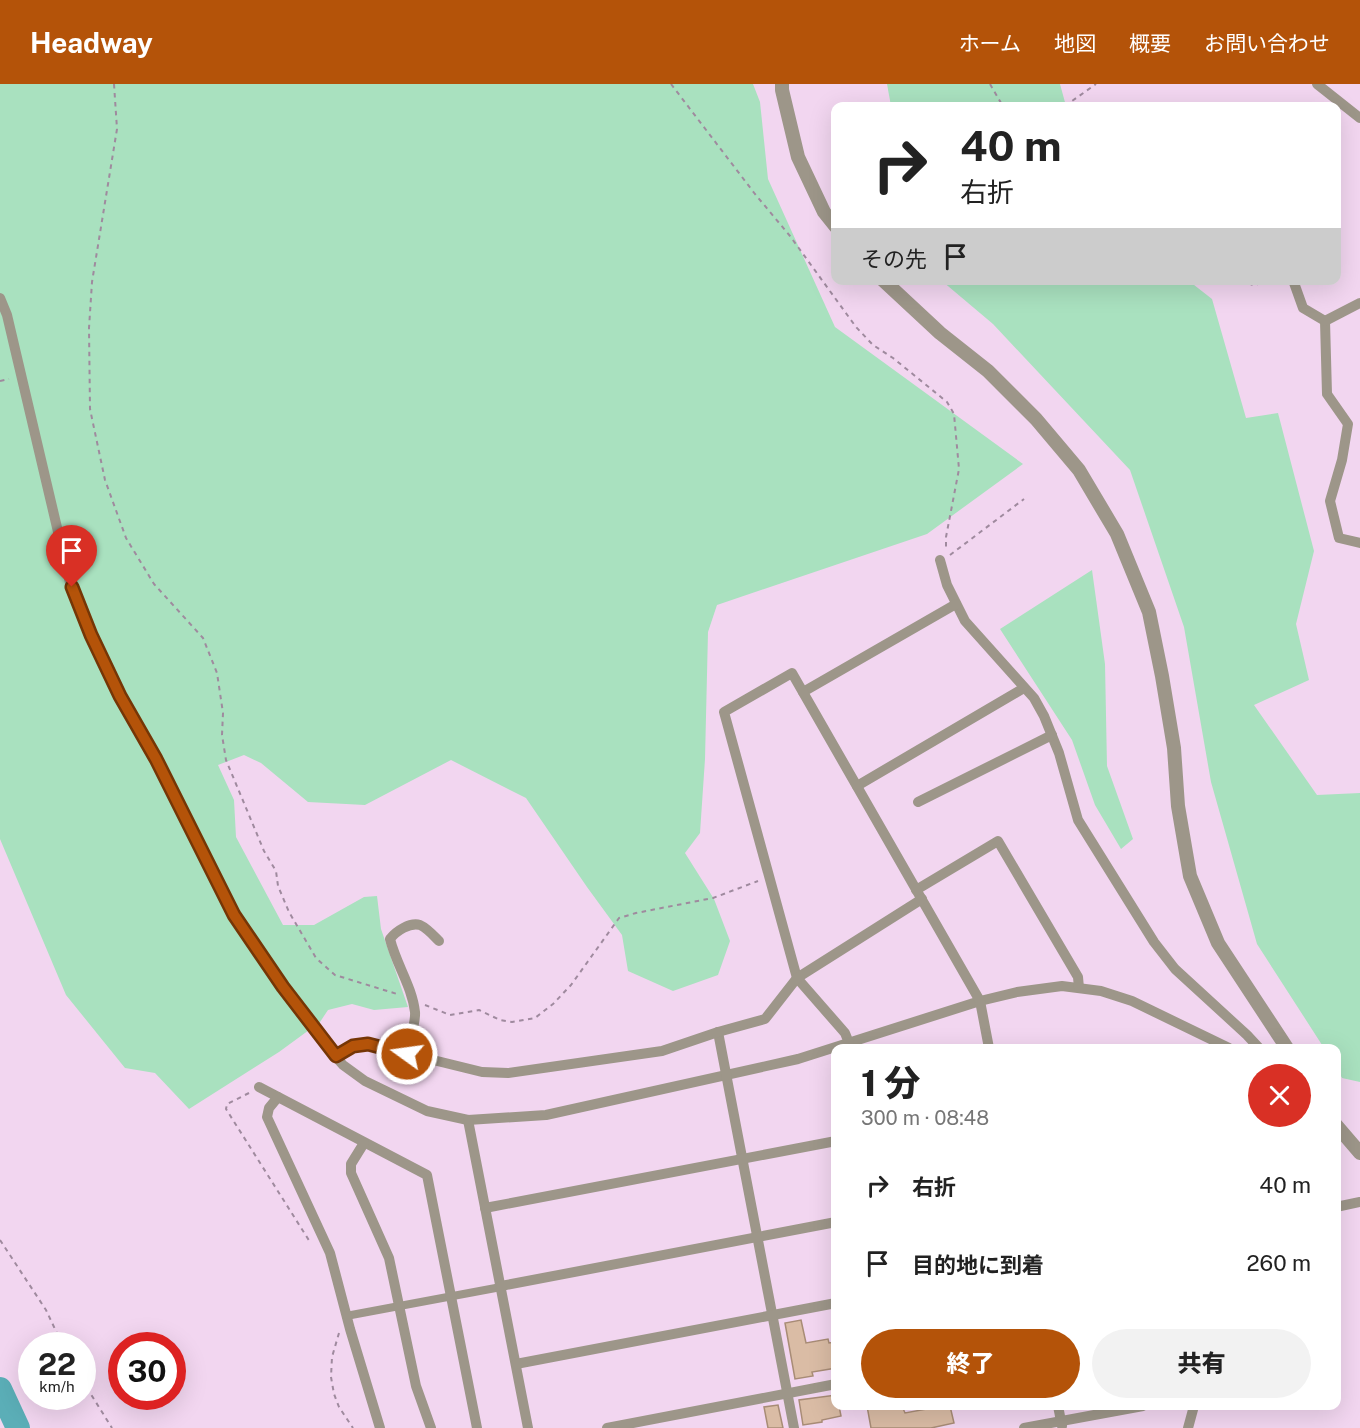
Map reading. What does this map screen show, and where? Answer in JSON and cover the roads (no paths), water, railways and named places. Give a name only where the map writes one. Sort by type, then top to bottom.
[{"type":"street","points":[[782,84],[798,157],[824,212],[831,221]]},
{"type":"street","points":[[1317,84],[1340,102]]},
{"type":"street","points":[[1341,103],[1360,118]]},
{"type":"street","points":[[888,285],[940,333],[988,371],[1036,419],[1079,470],[1117,534],[1149,612],[1174,748],[1178,806],[1190,876],[1218,943],[1284,1044]]},
{"type":"street","points":[[1295,285],[1303,308],[1325,321]]},
{"type":"street","points":[[0,298],[8,315],[72,587],[91,635],[120,696],[156,759],[234,915],[283,987],[343,1065],[365,1081],[428,1111],[468,1119],[546,1115],[798,1059],[831,1049]]},
{"type":"street","points":[[1325,321],[1360,303]]},
{"type":"street","points":[[1325,321],[1327,394],[1348,424],[1342,460],[1330,501],[1339,538],[1360,543]]},
{"type":"street","points":[[944,558],[947,585],[965,621],[1034,699],[1044,716],[1059,753],[1078,820],[1154,942],[1176,969],[1255,1044]]},
{"type":"street","points":[[803,692],[956,604]]},
{"type":"street","points":[[849,1043],[845,1033],[797,978],[724,712],[792,673],[980,1001],[988,1044]]},
{"type":"street","points":[[857,786],[1024,688]]},
{"type":"street","points":[[918,802],[1052,735]]},
{"type":"street","points":[[336,1056],[353,1046],[368,1044],[482,1072],[508,1073],[662,1052],[718,1032],[765,1019],[797,978],[998,841],[1078,977],[1079,988]]},
{"type":"street","points":[[407,1054],[416,1014],[390,939],[395,933],[417,925],[423,926],[439,941]]},
{"type":"street","points":[[846,1044],[980,1001],[1028,990],[1062,986],[1101,991],[1132,1001],[1221,1044]]},
{"type":"street","points":[[718,1032],[794,1428]]},
{"type":"street","points":[[259,1087],[427,1175],[477,1428]]},
{"type":"street","points":[[278,1097],[268,1108],[267,1117],[330,1253],[346,1316],[380,1428]]},
{"type":"street","points":[[468,1119],[528,1428]]},
{"type":"street","points":[[1341,1131],[1360,1153]]},
{"type":"street","points":[[485,1208],[831,1142]]},
{"type":"street","points":[[364,1143],[351,1164],[351,1173],[389,1258],[416,1386],[431,1428]]},
{"type":"street","points":[[1341,1206],[1360,1202]]},
{"type":"street","points":[[346,1316],[831,1223]]},
{"type":"street","points":[[516,1364],[831,1304]]},
{"type":"street","points":[[607,1428],[831,1385]]},
{"type":"street","points":[[1024,1428],[1062,1424],[1125,1410]]},
{"type":"street","points":[[1188,1428],[1193,1410]]},
{"type":"waterway","points":[[0,1389],[18,1428]]}]
